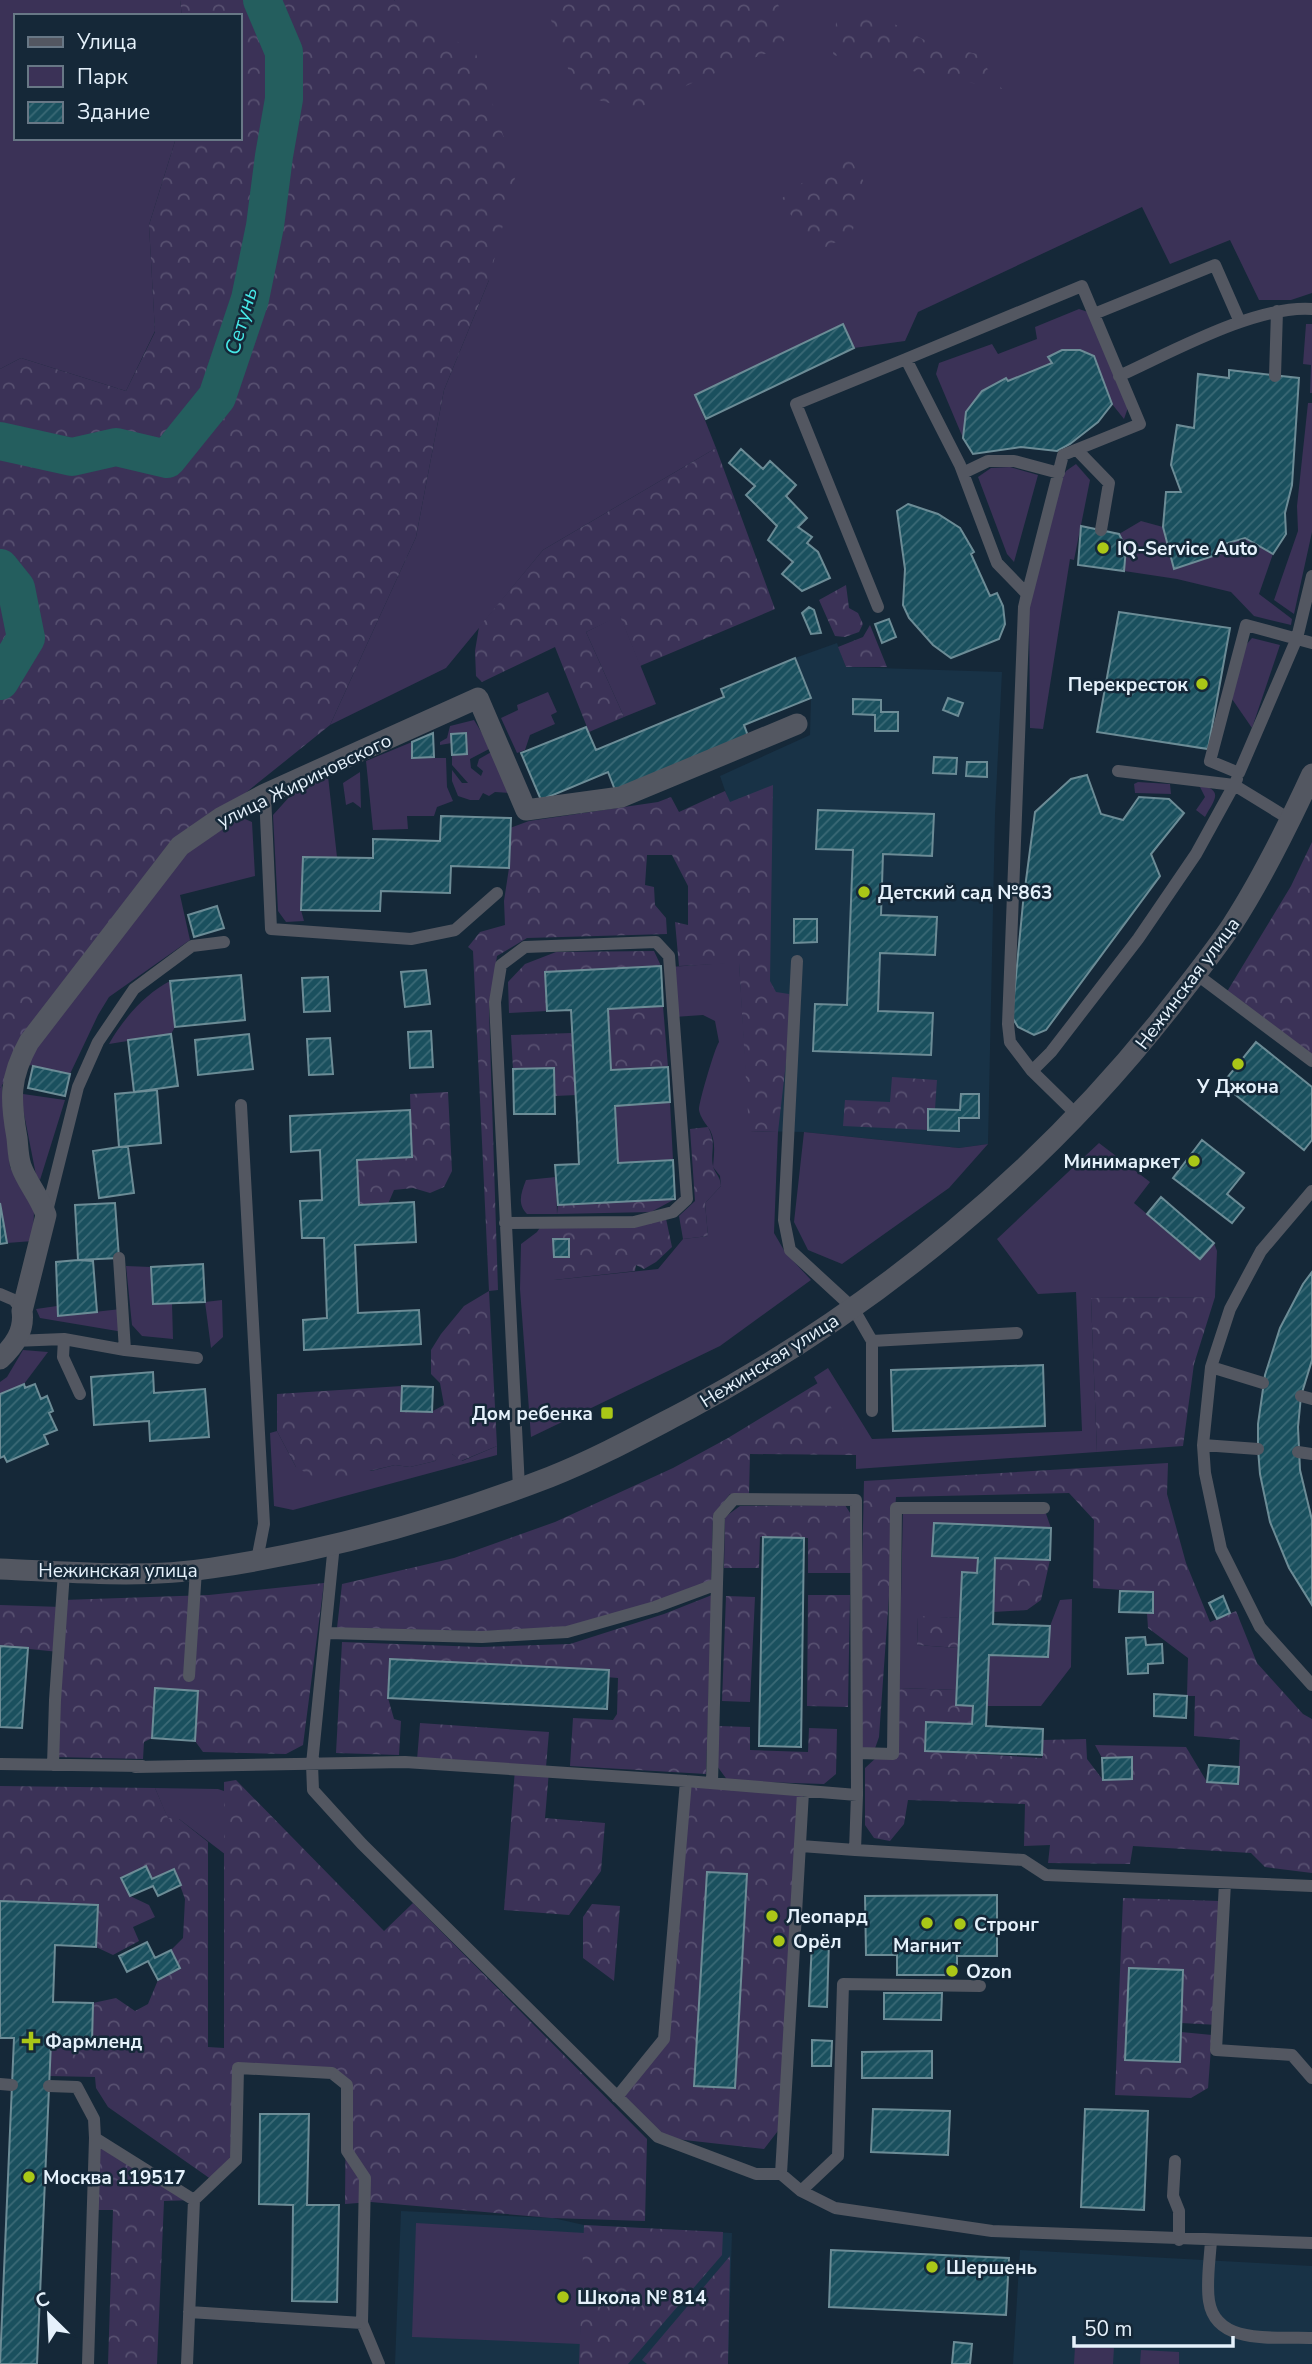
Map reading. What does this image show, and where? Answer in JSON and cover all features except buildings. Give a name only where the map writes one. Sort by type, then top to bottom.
[{"type":"street","name":"улица Жириновского","points":[[46,1215],[41,1200],[21,1165],[12,1110],[12,1087],[18,1063],[29,1042],[180,846],[222,817],[265,794],[478,698],[526,810],[621,797],[797,724]]},
{"type":"street","name":"Нежинская улица","points":[[0,1569],[118,1573],[196,1570],[334,1544],[414,1524],[553,1476],[624,1444],[729,1387],[853,1308],[960,1226],[1077,1115],[1133,1055],[1196,974],[1242,907],[1291,820],[1312,774]]},
{"type":"street","points":[[0,1359],[8,1343],[22,1331],[22,1311],[46,1215]]},
{"type":"lane","points":[[1094,314],[1215,264],[1240,322]]},
{"type":"lane","points":[[878,607],[796,404],[1082,286],[1140,424],[1063,455],[1024,607]]},
{"type":"lane","points":[[1119,376],[1240,322],[1277,312],[1312,309]]},
{"type":"lane","points":[[1275,376],[1277,312]]},
{"type":"lane","points":[[906,359],[963,473],[997,563],[1027,594],[1024,607],[1008,1024],[1010,1042],[1031,1071],[1077,1115]]},
{"type":"lane","points":[[1077,450],[1109,483],[1101,530]]},
{"type":"lane","points":[[963,473],[988,461],[1014,461],[1059,473]]},
{"type":"lane","points":[[1031,1071],[1051,1052],[1138,939],[1196,854],[1237,779],[1297,638],[1312,576]]},
{"type":"lane","points":[[1291,820],[1210,761],[1246,625],[1312,643]]},
{"type":"lane","points":[[1118,771],[1237,779]]},
{"type":"lane","points":[[265,794],[271,929],[411,939],[455,930],[497,893]]},
{"type":"lane","points":[[46,1215],[78,1087],[98,1042],[134,989],[192,946],[224,942]]},
{"type":"lane","points":[[505,1223],[635,1222],[673,1212],[687,1199],[669,956],[656,942],[525,947],[500,965],[495,1002],[505,1223],[519,1488]]},
{"type":"lane","points":[[797,961],[783,1220],[790,1250],[853,1308],[872,1341],[872,1411]]},
{"type":"lane","points":[[1196,974],[1312,1061]]},
{"type":"lane","points":[[241,1105],[264,1524],[257,1560]]},
{"type":"lane","points":[[1312,1192],[1261,1251],[1230,1309],[1211,1367],[1203,1445],[1205,1473],[1221,1549],[1260,1627],[1312,1685]]},
{"type":"lane","points":[[119,1258],[125,1350]]},
{"type":"lane","points":[[0,1294],[14,1300],[22,1311]]},
{"type":"lane","points":[[872,1341],[1017,1333]]},
{"type":"lane","points":[[64,1339],[62,1357],[80,1394]]},
{"type":"lane","points":[[8,1343],[64,1339],[125,1350],[197,1358]]},
{"type":"lane","points":[[1211,1367],[1263,1383]]},
{"type":"lane","points":[[1203,1445],[1258,1450]]},
{"type":"lane","points":[[1298,1452],[1312,1454]]},
{"type":"lane","points":[[712,1783],[719,1516],[734,1499],[856,1500],[858,1753],[855,1850]]},
{"type":"lane","points":[[858,1753],[892,1754],[896,1508],[1044,1508]]},
{"type":"lane","points":[[334,1544],[313,1764],[313,1790],[354,1835],[658,2137],[756,2174],[781,2174],[801,2191],[835,2208],[992,2231],[1312,2244]]},
{"type":"lane","points":[[189,1676],[196,1570]]},
{"type":"lane","points":[[53,1765],[64,1572]]},
{"type":"lane","points":[[327,1633],[482,1637],[567,1632],[655,1607],[717,1584]]},
{"type":"lane","points":[[0,1764],[138,1766],[405,1762],[686,1781],[857,1796]]},
{"type":"lane","points":[[617,2097],[664,2039],[686,1781]]},
{"type":"lane","points":[[781,2174],[803,1792]]},
{"type":"lane","points":[[801,1846],[1023,1860],[1046,1875],[1312,1886]]},
{"type":"lane","points":[[1225,1882],[1216,2050],[1292,2055],[1312,2078]]},
{"type":"lane","points":[[801,2191],[838,2156],[844,1983],[980,1986]]},
{"type":"lane","points":[[187,2364],[194,2200],[236,2160],[238,2068],[332,2073],[347,2085],[347,2151],[365,2178],[362,2323],[379,2364]]},
{"type":"lane","points":[[49,2086],[77,2087],[94,2119],[88,2364]]},
{"type":"lane","points":[[95,2138],[194,2200]]},
{"type":"lane","points":[[1175,2161],[1173,2196],[1180,2211],[1179,2240]]},
{"type":"lane","points":[[1211,2240],[1209,2299],[1213,2315],[1224,2328],[1238,2335],[1312,2337]]},
{"type":"lane","points":[[189,2312],[362,2323]]},
{"type":"shaded area","name":"Детский сад №863","points":[[837,643],[846,667],[1002,672],[995,814],[988,1144],[959,1148],[804,1132],[749,1131],[729,802],[720,776],[810,735],[811,698],[795,658]]},
{"type":"shaded area","name":"Школа № 814","points":[[401,2211],[553,2218],[584,2225],[732,2233],[728,2364],[395,2364]]},
{"type":"shaded area","points":[[1020,2250],[1312,2266],[1312,2364],[1013,2364]]},
{"type":"green space","points":[[0,0],[180,0],[182,14],[14,14],[14,140],[175,140],[149,225],[155,331],[126,391],[21,358],[0,369]]},
{"type":"green space","points":[[180,0],[394,0],[476,54],[516,174],[489,280],[444,390],[416,537],[330,725],[223,811],[179,838],[0,1088],[0,369],[21,358],[126,391],[155,332],[149,225],[175,140],[242,140],[242,14],[182,14]]},
{"type":"green space","points":[[394,0],[1312,0],[1312,293],[1291,300],[1259,300],[1230,240],[1170,264],[1142,207],[918,312],[905,341],[854,348],[843,324],[695,395],[716,448],[543,550],[446,668],[330,725],[416,537],[444,390],[489,280]]},
{"type":"green space","points":[[544,0],[776,0],[791,32],[777,49],[703,78],[634,110],[577,94]]},
{"type":"green space","points":[[837,12],[885,19],[932,44],[977,54],[1002,89],[833,55]]},
{"type":"green space","points":[[835,158],[852,162],[864,182],[852,234],[814,253],[781,199]]},
{"type":"green space","points":[[1079,309],[1094,314],[1130,402],[1124,419],[1112,404],[1094,356],[1066,351],[1048,357],[1052,363],[1008,381],[1006,378],[982,391],[963,438],[936,374],[939,363],[992,344],[998,354],[1037,339],[1035,327]]},
{"type":"green space","points":[[1306,324],[1312,324],[1312,393],[1311,365],[1303,364]]},
{"type":"green space","points":[[1308,403],[1312,403],[1312,532],[1294,614],[1274,600],[1298,531],[1297,506]]},
{"type":"green space","points":[[716,448],[775,609],[640,666],[620,616],[586,632],[624,717],[589,732],[555,647],[482,682],[476,676],[475,651],[479,627],[543,550]]},
{"type":"green space","points":[[1076,464],[1090,480],[1074,560],[1070,559],[1043,729],[1030,728],[1029,607],[1059,484],[1066,471]]},
{"type":"green space","points":[[1010,467],[1038,475],[1014,562],[1007,554],[978,477],[991,468]]},
{"type":"green space","points":[[1141,521],[1163,527],[1174,569],[1222,553],[1224,544],[1245,538],[1273,554],[1259,594],[1292,619],[1291,625],[1254,616],[1231,592],[1177,579],[1124,571],[1126,548],[1119,534]]},
{"type":"green space","points":[[846,585],[849,608],[858,613],[863,624],[859,632],[845,637],[835,636],[819,600]]},
{"type":"green space","points":[[620,615],[656,704],[624,717],[586,632]]},
{"type":"green space","points":[[870,625],[887,667],[846,667],[838,647],[863,637]]},
{"type":"green space","points":[[1252,638],[1280,645],[1252,728],[1232,699],[1245,646]]},
{"type":"green space","points":[[548,692],[557,712],[551,715],[555,724],[530,735],[525,750],[517,753],[501,718],[518,710],[517,705]]},
{"type":"green space","points":[[474,720],[491,748],[470,759],[471,768],[481,776],[483,771],[477,766],[479,759],[493,751],[511,793],[495,792],[489,796],[483,793],[479,800],[458,796],[452,781],[452,770],[462,783],[468,783],[452,765],[452,755],[467,754],[466,733],[452,734],[452,743],[440,745],[440,742],[447,738],[450,726]]},
{"type":"green space","points":[[412,742],[413,758],[446,758],[447,787],[453,801],[437,807],[434,816],[407,816],[408,829],[373,830],[366,761]]},
{"type":"green space","points":[[360,772],[361,808],[353,802],[346,805],[343,783]]},
{"type":"green space","points":[[328,776],[337,857],[303,857],[301,910],[304,921],[286,922],[278,911],[273,815],[291,795]]},
{"type":"green space","points":[[1134,784],[1170,784],[1171,794],[1135,793]]},
{"type":"green space","points":[[773,785],[770,981],[776,992],[789,994],[792,1010],[778,1132],[749,1131],[739,963],[679,966],[675,922],[688,925],[688,886],[672,855],[647,855],[645,885],[654,887],[655,905],[666,918],[667,934],[527,938],[497,956],[489,1010],[498,1290],[489,1291],[473,951],[468,947],[480,932],[505,925],[504,901],[509,868],[510,828],[529,821],[658,802],[671,797],[679,812],[725,791],[730,802]]},
{"type":"green space","points":[[1199,785],[1215,793],[1214,801],[1205,817],[1196,810],[1205,797]]},
{"type":"green space","points":[[238,816],[252,822],[255,876],[180,895],[190,940],[109,997],[70,1074],[29,1065],[32,1052],[183,856]]},
{"type":"green space","points":[[1312,842],[1312,1057],[1225,995],[1291,886]]},
{"type":"green space","points":[[654,951],[661,966],[546,972],[547,1011],[509,1013],[508,982],[525,964],[556,952]]},
{"type":"green space","points":[[739,962],[750,1131],[778,1132],[774,1233],[785,1252],[811,1280],[720,1346],[531,1437],[520,1289],[521,1244],[537,1232],[555,1232],[554,1280],[658,1269],[683,1239],[708,1236],[705,1203],[721,1186],[720,1176],[713,1167],[712,1135],[699,1110],[719,1042],[715,1021],[703,1015],[674,1017],[670,967]]},
{"type":"green space","points":[[170,981],[175,1027],[171,1034],[109,1044],[135,1008]]},
{"type":"green space","points":[[663,1006],[668,1067],[611,1070],[608,1009]]},
{"type":"green space","points":[[572,1033],[576,1095],[555,1096],[554,1068],[513,1069],[511,1035]]},
{"type":"green space","points":[[892,1077],[937,1080],[935,1109],[928,1110],[928,1130],[843,1126],[845,1100],[890,1102]]},
{"type":"green space","points":[[2,1085],[10,1167],[34,1211],[33,1241],[7,1243],[0,1203]]},
{"type":"green space","points":[[448,1092],[452,1171],[444,1187],[430,1193],[413,1188],[394,1190],[388,1204],[359,1205],[357,1160],[412,1157],[410,1094]]},
{"type":"green space","points":[[23,1094],[65,1100],[40,1180],[36,1175],[22,1104]]},
{"type":"green space","points":[[670,1102],[673,1160],[618,1163],[615,1106]]},
{"type":"green space","points":[[708,1127],[713,1143],[713,1166],[721,1186],[705,1203],[708,1236],[683,1239],[679,1216],[695,1201],[690,1129]]},
{"type":"green space","points":[[804,1132],[959,1148],[988,1144],[949,1188],[842,1264],[808,1250],[794,1222]]},
{"type":"green space","points":[[1099,1143],[1150,1182],[1134,1203],[1200,1259],[1214,1243],[1217,1251],[1215,1297],[1091,1298],[1097,1452],[856,1469],[856,1455],[814,1377],[828,1368],[872,1439],[1082,1431],[1076,1292],[1038,1294],[997,1239]]},
{"type":"green space","points":[[556,1177],[557,1214],[527,1214],[521,1202],[526,1180]]},
{"type":"green space","points":[[675,1199],[651,1212],[557,1214],[558,1205]]},
{"type":"green space","points":[[665,1214],[672,1247],[644,1269],[636,1265],[635,1271],[554,1280],[554,1257],[569,1257],[569,1239],[553,1239],[554,1232],[537,1232],[543,1223]]},
{"type":"green space","points":[[126,1266],[151,1267],[153,1304],[172,1303],[173,1339],[142,1336],[132,1325]]},
{"type":"green space","points":[[489,1291],[497,1446],[461,1461],[452,1454],[441,1454],[435,1461],[410,1467],[395,1465],[322,1482],[296,1467],[277,1431],[277,1394],[402,1386],[401,1411],[431,1412],[444,1405],[440,1383],[431,1374],[431,1350],[464,1306]]},
{"type":"green space","points":[[1215,1297],[1194,1364],[1183,1446],[1097,1452],[1091,1298]]},
{"type":"green space","points":[[222,1300],[223,1337],[211,1348],[205,1302]]},
{"type":"green space","points":[[57,1306],[58,1316],[121,1309],[123,1332],[40,1318],[36,1309]]},
{"type":"green space","points":[[23,1350],[48,1352],[24,1384],[0,1394],[0,1382],[7,1377]]},
{"type":"green space","points":[[818,1383],[857,1455],[750,1454],[749,1494],[730,1494],[713,1515],[711,1582],[569,1629],[483,1631],[337,1628],[342,1584],[454,1558],[555,1522],[673,1468]]},
{"type":"green space","points":[[277,1431],[296,1467],[371,1471],[395,1465],[410,1467],[435,1461],[440,1454],[452,1454],[462,1461],[497,1446],[497,1455],[293,1510],[274,1506],[270,1433]]},
{"type":"green space","points":[[1168,1463],[1167,1494],[1186,1563],[1210,1622],[1236,1611],[1257,1663],[1303,1714],[1312,1719],[1312,1873],[1265,1867],[1251,1853],[1133,1846],[1130,1864],[1048,1863],[1050,1845],[1024,1846],[1025,1804],[908,1800],[904,1824],[890,1841],[874,1838],[865,1825],[865,1768],[877,1757],[896,1757],[899,1688],[957,1690],[956,1705],[973,1706],[972,1724],[926,1751],[1042,1758],[1043,1740],[1086,1739],[1087,1759],[1103,1780],[1132,1779],[1132,1757],[1102,1758],[1095,1745],[1186,1747],[1207,1782],[1238,1783],[1240,1740],[1194,1736],[1195,1696],[1187,1696],[1188,1658],[1148,1628],[1147,1613],[1153,1613],[1153,1592],[1093,1588],[1094,1520],[1069,1493],[896,1497],[879,1737],[873,1754],[858,1753],[864,1481]]},
{"type":"green space","points":[[845,1505],[852,1516],[851,1573],[808,1573],[808,1538],[760,1537],[759,1568],[724,1568],[725,1517],[740,1506]]},
{"type":"green space","points":[[903,1508],[1044,1508],[1051,1528],[934,1524],[932,1556],[978,1558],[977,1573],[962,1573],[960,1618],[918,1617],[917,1645],[958,1648],[957,1690],[899,1688]]},
{"type":"green space","points":[[995,1558],[1050,1560],[1041,1600],[1027,1610],[993,1612]]},
{"type":"green space","points":[[324,1583],[303,1745],[286,1754],[203,1752],[195,1741],[198,1691],[156,1688],[152,1738],[144,1742],[143,1759],[54,1757],[59,1652],[0,1646],[0,1605],[62,1607],[63,1600],[209,1595]]},
{"type":"green space","points":[[712,1595],[706,1774],[570,1766],[573,1718],[613,1720],[617,1714],[618,1678],[391,1659],[388,1698],[394,1719],[401,1721],[399,1755],[336,1753],[342,1642],[481,1647],[570,1644],[664,1614]]},
{"type":"green space","points":[[808,1595],[850,1595],[848,1707],[807,1706]]},
{"type":"green space","points":[[726,1596],[755,1597],[750,1702],[722,1701]]},
{"type":"green space","points":[[1072,1599],[1071,1667],[1041,1706],[987,1706],[989,1655],[1048,1657],[1050,1626],[1060,1600]]},
{"type":"green space","points":[[918,1616],[960,1618],[958,1648],[917,1645]]},
{"type":"green space","points":[[420,1723],[549,1732],[546,1767],[417,1760]]},
{"type":"green space","points":[[718,1726],[750,1727],[750,1750],[808,1752],[809,1728],[837,1729],[836,1774],[824,1784],[728,1781],[717,1766]]},
{"type":"green space","points":[[515,1769],[549,1771],[545,1818],[605,1823],[601,1871],[569,1915],[504,1910]]},
{"type":"green space","points":[[236,1780],[384,1931],[413,1903],[647,2139],[645,2221],[551,2218],[371,2202],[345,2204],[346,2086],[330,2074],[238,2068],[236,2160],[215,2182],[108,2107],[96,2088],[95,2077],[50,2076],[51,2042],[92,2043],[93,2003],[116,1998],[135,2011],[148,2004],[158,1980],[180,1968],[171,1950],[183,1938],[185,1899],[174,1869],[152,1879],[146,1866],[121,1878],[130,1896],[149,1905],[155,1917],[133,1927],[139,1941],[113,1955],[96,1947],[98,1906],[0,1934],[0,1786],[155,1788],[168,1818],[179,1819],[208,1842],[208,2047],[224,2048],[224,1782]]},
{"type":"green space","points":[[686,1781],[803,1792],[784,2123],[764,2149],[658,2137],[617,2097],[664,2038]]},
{"type":"green space","points":[[155,1788],[224,1791],[226,1855],[179,1819],[168,1819]]},
{"type":"green space","points":[[1123,1898],[1220,1901],[1218,2025],[1181,2023],[1183,1970],[1129,1969],[1126,2060],[1180,2062],[1181,2032],[1212,2035],[1208,2088],[1191,2098],[1115,2095]]},
{"type":"green space","points":[[592,1904],[620,1906],[614,1981],[583,1958],[583,1917]]},
{"type":"green space","points":[[95,2138],[194,2200],[164,2201],[157,2364],[108,2364],[113,2210],[93,2210]]},
{"type":"green space","points":[[416,2223],[585,2233],[580,2344],[412,2337]]},
{"type":"green space","points":[[584,2225],[723,2232],[722,2255],[628,2364],[579,2364]]},
{"type":"green space","points":[[730,2256],[728,2364],[647,2364],[642,2360]]},
{"type":"green space","points":[[1075,2346],[1114,2348],[1113,2364],[1074,2364]]},
{"type":"green space","points":[[1141,2350],[1179,2352],[1179,2364],[1140,2364]]},
{"type":"waterway","name":"Сетунь","points":[[0,441],[72,457],[116,447],[167,459],[217,397],[250,299],[265,226],[284,99],[284,52],[262,0]]},
{"type":"waterway","name":"Сетунь","points":[[0,568],[16,588],[26,638],[0,681]]},
{"type":"place","name":"IQ-Service Auto","points":[[1103,548]]},
{"type":"place","name":"Перекресток","points":[[1202,684]]},
{"type":"place","name":"Детский сад №863","points":[[864,892]]},
{"type":"place","name":"У Джона","points":[[1238,1064]]},
{"type":"place","name":"Минимаркет","points":[[1194,1161]]},
{"type":"place","name":"Дом ребенка","points":[[607,1413]]},
{"type":"place","name":"Леопард","points":[[772,1916]]},
{"type":"place","name":"Магнит","points":[[927,1923]]},
{"type":"place","name":"Стронг","points":[[960,1924]]},
{"type":"place","name":"Орёл","points":[[779,1941]]},
{"type":"place","name":"Ozon","points":[[952,1971]]},
{"type":"place","name":"Фармленд","points":[[31,2041]]},
{"type":"place","name":"Москва 119517","points":[[29,2177]]},
{"type":"place","name":"Шершень","points":[[932,2267]]},
{"type":"place","name":"Школа № 814","points":[[563,2297]]}]
